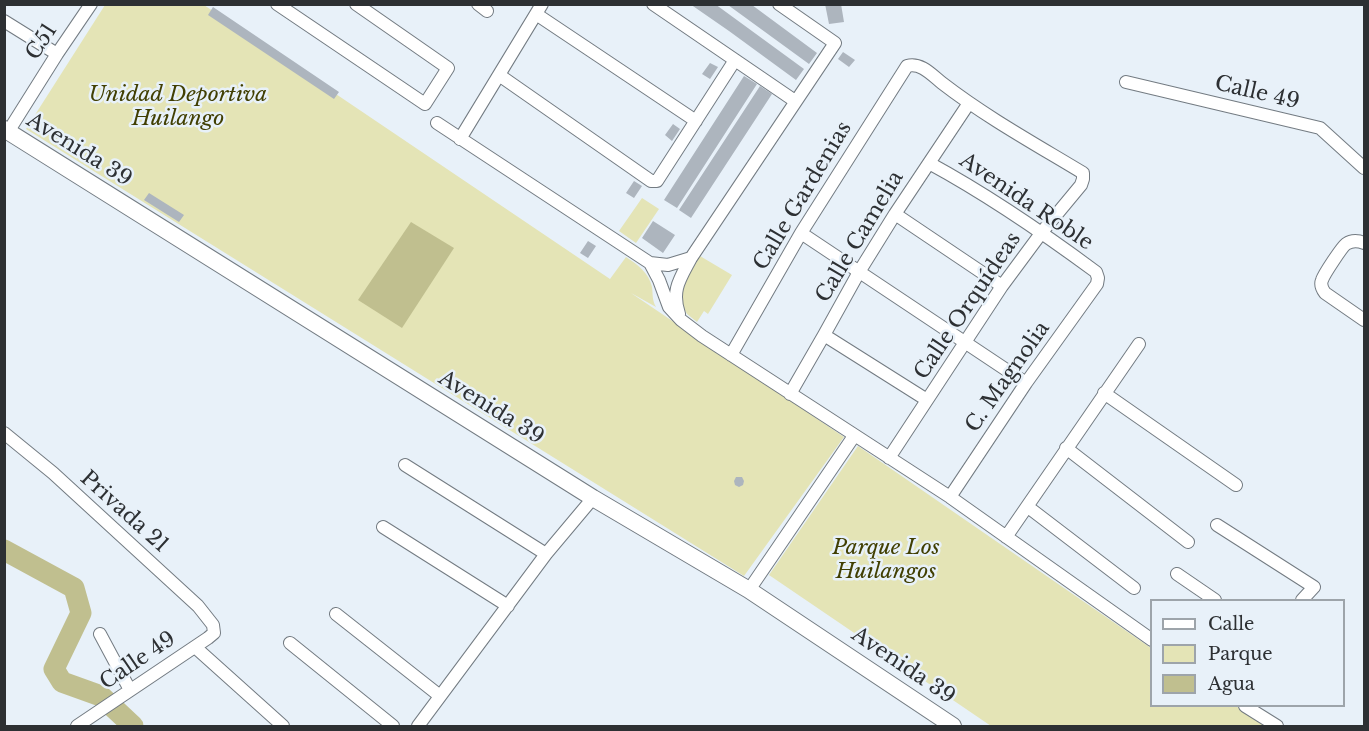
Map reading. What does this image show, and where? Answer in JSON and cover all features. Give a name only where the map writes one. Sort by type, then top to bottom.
[{"type":"street","name":"C51","points":[[6,130],[91,4]]},
{"type":"street","points":[[283,6],[425,104],[448,68],[356,4]]},
{"type":"street","points":[[653,4],[795,101]]},
{"type":"street","points":[[681,320],[675,302],[677,284],[691,258],[835,43],[779,4]]},
{"type":"street","points":[[460,138],[539,9],[696,121]]},
{"type":"street","points":[[4,21],[57,54]]},
{"type":"street","points":[[499,75],[651,181],[657,181],[735,60]]},
{"type":"street","name":"Calle Gardenias","points":[[731,355],[801,233],[907,66],[914,64],[923,68],[969,103]]},
{"type":"street","name":"Calle 49","points":[[1126,82],[1320,128],[1365,168]]},
{"type":"street","name":"Calle Camelia","points":[[790,394],[894,214],[969,103]]},
{"type":"street","name":"Calle Orquídeas","points":[[889,458],[1002,286],[1081,185],[1083,179],[1083,173],[969,103]]},
{"type":"street","points":[[437,123],[650,263],[668,265],[691,258]]},
{"type":"street","name":"Avenida 39","points":[[6,130],[592,498],[749,590],[953,726]]},
{"type":"street","name":"Avenida Roble","points":[[929,163],[975,188],[1042,232],[1096,272],[1098,278]]},
{"type":"street","points":[[894,214],[1002,286]]},
{"type":"street","points":[[801,233],[1026,383]]},
{"type":"street","points":[[1365,243],[1351,241],[1344,245],[1322,280],[1321,288],[1365,320]]},
{"type":"street","points":[[650,263],[669,307],[681,320],[702,336],[950,497],[1150,639]]},
{"type":"street","name":"C. Magnolia","points":[[950,497],[1026,383],[1097,284],[1098,278]]},
{"type":"street","points":[[824,335],[927,400]]},
{"type":"street","points":[[1006,537],[1139,344]]},
{"type":"street","points":[[1104,393],[1236,485]]},
{"type":"street","name":"Privada 21","points":[[4,433],[158,569],[198,606],[213,625]]},
{"type":"street","points":[[749,590],[854,436]]},
{"type":"street","points":[[1066,448],[1188,542]]},
{"type":"street","points":[[405,465],[546,554]]},
{"type":"street","points":[[418,726],[546,554],[592,498]]},
{"type":"street","points":[[1028,507],[1134,588]]},
{"type":"street","points":[[1217,525],[1314,587],[1303,599]]},
{"type":"street","points":[[383,527],[508,606]]},
{"type":"street","points":[[1177,574],[1214,599]]},
{"type":"street","points":[[336,614],[440,696]]},
{"type":"street","name":"Calle 49","points":[[77,726],[214,633],[213,625]]},
{"type":"street","points":[[100,634],[130,690]]},
{"type":"street","points":[[290,643],[393,726]]},
{"type":"street","points":[[195,647],[283,726]]},
{"type":"street","points":[[1248,707],[1277,726]]},
{"type":"green space","name":"Unidad Deportiva Huilango","points":[[105,5],[204,5],[610,279],[626,257],[646,273],[652,287],[656,307],[631,293],[844,437],[744,576],[26,129]]},
{"type":"green space","points":[[642,198],[659,209],[636,243],[619,231]]},
{"type":"green space","points":[[700,256],[732,275],[708,314],[704,311],[697,322],[687,314],[682,305],[683,285]]},
{"type":"green space","name":"Parque Los Huilangos","points":[[858,446],[1150,647],[1150,707],[1238,707],[1266,726],[991,726],[769,575]]},
{"type":"water","points":[[411,222],[454,248],[402,328],[358,300]]},
{"type":"building","points":[[690,4],[715,4],[804,69],[796,80]]},
{"type":"building","points":[[825,4],[841,4],[844,22],[829,24]]},
{"type":"building","points":[[728,5],[752,5],[817,53],[809,64]]},
{"type":"building","points":[[213,7],[339,92],[334,99],[208,15]]},
{"type":"building","points":[[843,52],[855,60],[849,67],[838,59]]},
{"type":"building","points":[[710,63],[718,67],[710,79],[702,74]]},
{"type":"building","points":[[744,76],[757,84],[677,208],[664,200]]},
{"type":"building","points":[[760,86],[772,94],[691,218],[679,210]]},
{"type":"building","points":[[673,124],[680,129],[672,141],[665,135]]},
{"type":"building","points":[[634,181],[642,186],[634,198],[626,193]]},
{"type":"building","points":[[149,193],[184,215],[179,222],[144,200]]},
{"type":"building","points":[[653,221],[675,235],[663,253],[642,238]]},
{"type":"building","points":[[588,241],[596,246],[588,258],[580,253]]},
{"type":"building","points":[[736,477],[742,477],[743,485],[739,487],[735,485]]},
{"type":"waterway","points":[[4,550],[74,588],[81,613],[54,669],[62,682],[101,696],[133,726]]}]
